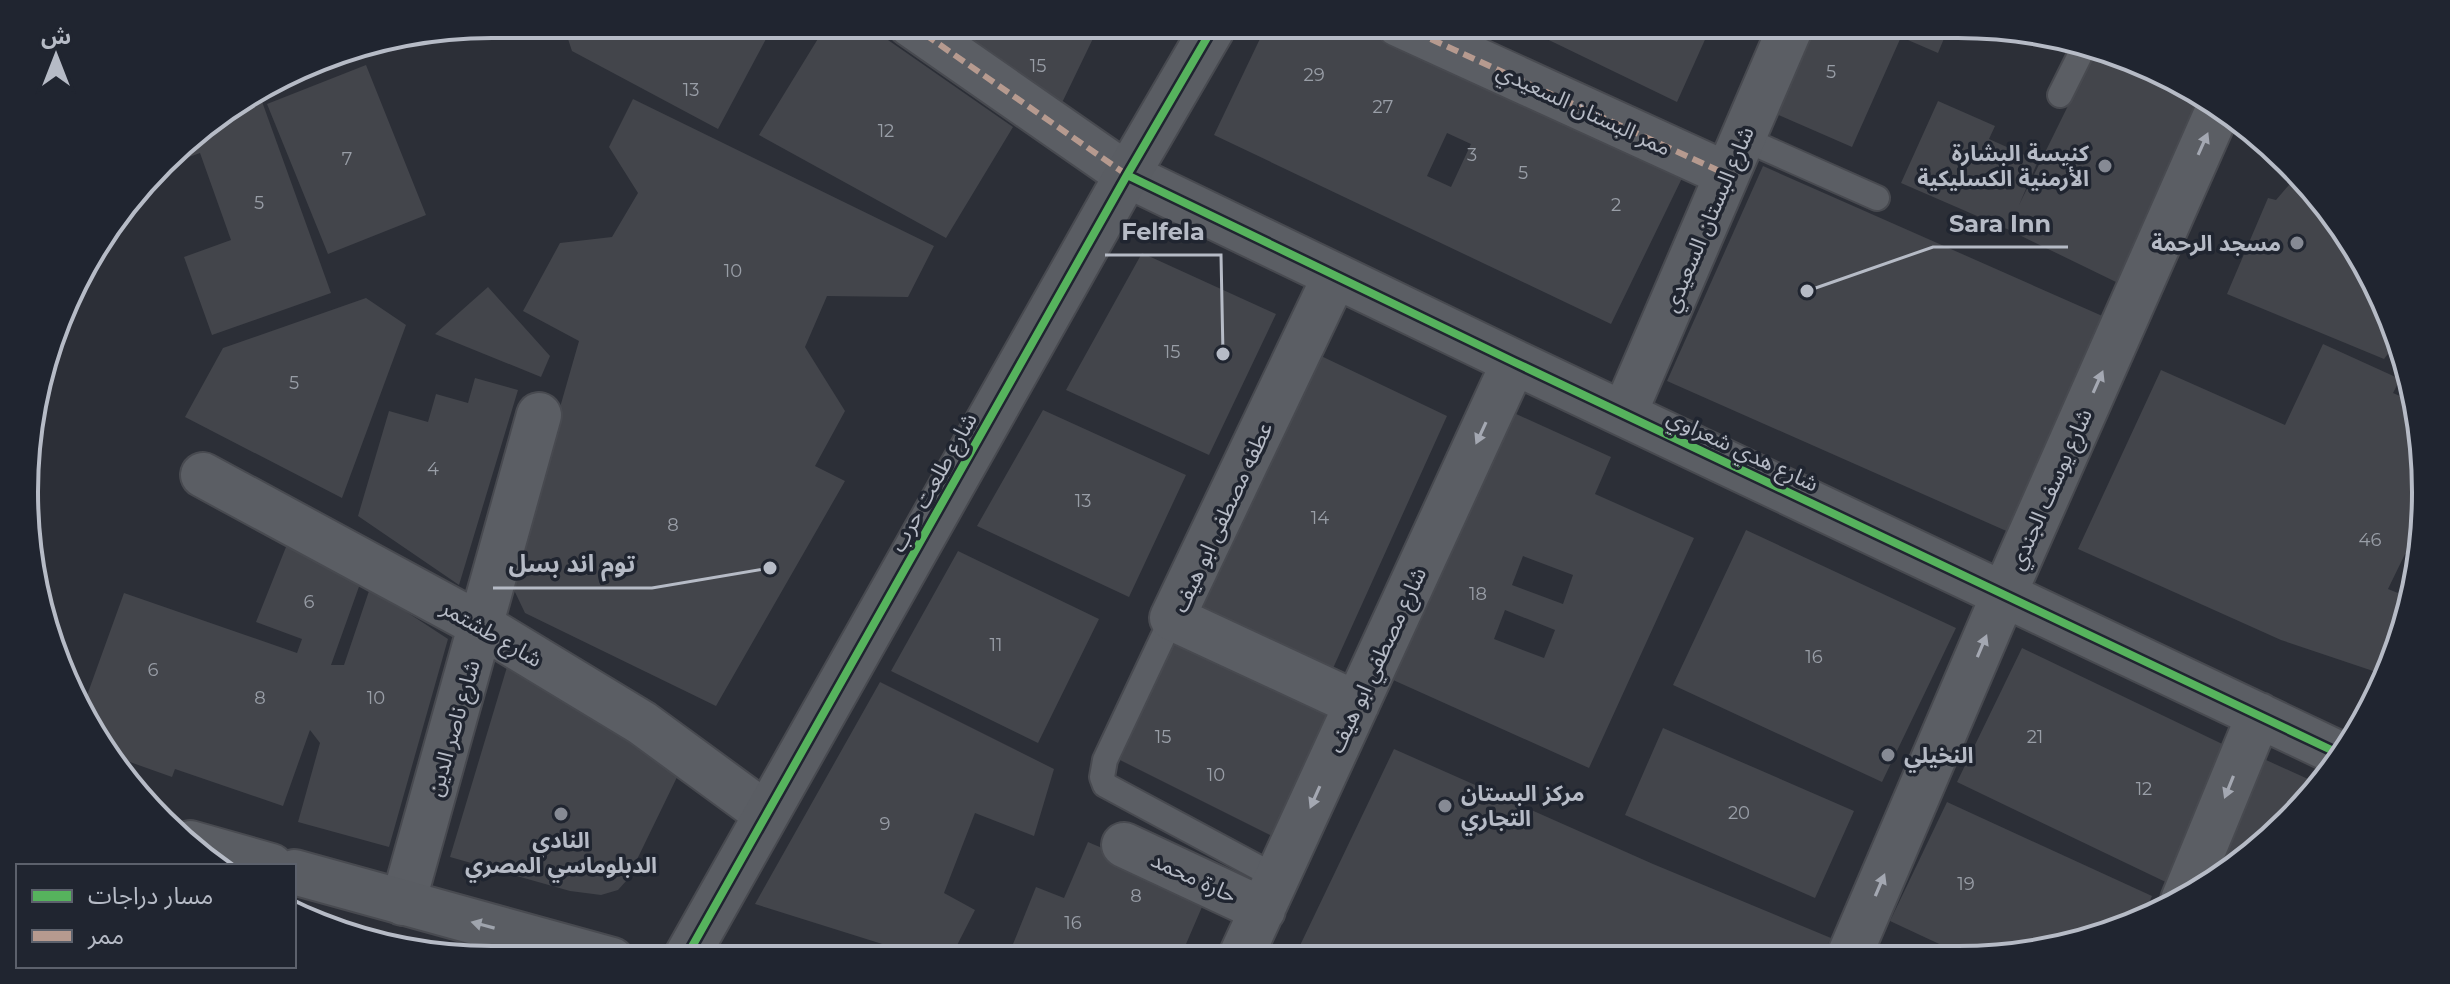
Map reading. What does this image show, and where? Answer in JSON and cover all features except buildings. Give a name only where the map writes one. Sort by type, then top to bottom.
[{"type":"street","name":"شارع هدي شعراوي","points":[[930,38],[1127,175],[2331,750]]},
{"type":"street","name":"شارع طلعت حرب","points":[[692,946],[1207,38]]},
{"type":"street","name":"ممر البستان السعيدي","points":[[1434,38],[1734,156]]},
{"type":"street","name":"شارع البستان السعيدي","points":[[1624,414],[1786,38]]},
{"type":"street","name":"شارع يوسف الجندي","points":[[1853,946],[2004,594],[2214,118]]},
{"type":"street","name":"عطفه مصطفى ابو هيف","points":[[1335,276],[1172,618],[1357,704]]},
{"type":"street","name":"شارع مصطفي ابو هيف","points":[[1246,946],[1514,362]]},
{"type":"street","name":"شارع ناصر الدين","points":[[403,903],[539,415]]},
{"type":"street","name":"شارع طشتمر","points":[[203,475],[482,626],[642,723],[766,814]]},
{"type":"street","points":[[2191,881],[2259,715]]},
{"type":"street","name":"حارة محمد","points":[[1124,845],[1270,894]]},
{"type":"street","points":[[213,850],[264,864]]},
{"type":"street","points":[[296,873],[561,946]]},
{"type":"lane","points":[[2060,95],[2080,54]]},
{"type":"lane","points":[[1734,156],[1877,198]]},
{"type":"lane","points":[[1172,618],[1109,751],[1102,777],[1105,785],[1270,894]]},
{"type":"marked path","points":[[930,38],[1127,175]]},
{"type":"marked path","points":[[1429,38],[1726,174]]},
{"type":"cycle path","points":[[692,946],[1207,38]]},
{"type":"cycle path","points":[[1127,175],[2331,750]]},
{"type":"place","name":"كنيسة البشارة الأرمنية الكسليكية","points":[[2105,166]]},
{"type":"place","name":"مسجد الرحمة","points":[[2297,243]]},
{"type":"place","name":"Sara Inn","points":[[1807,291]]},
{"type":"place","name":"Felfela","points":[[1223,354]]},
{"type":"place","name":"توم اند بسل","points":[[770,568]]},
{"type":"place","name":"النخيلي","points":[[1888,755]]},
{"type":"place","name":"مركز البستان التجاري","points":[[1445,806]]},
{"type":"place","name":"النادي الدبلوماسي المصري","points":[[561,814]]}]
